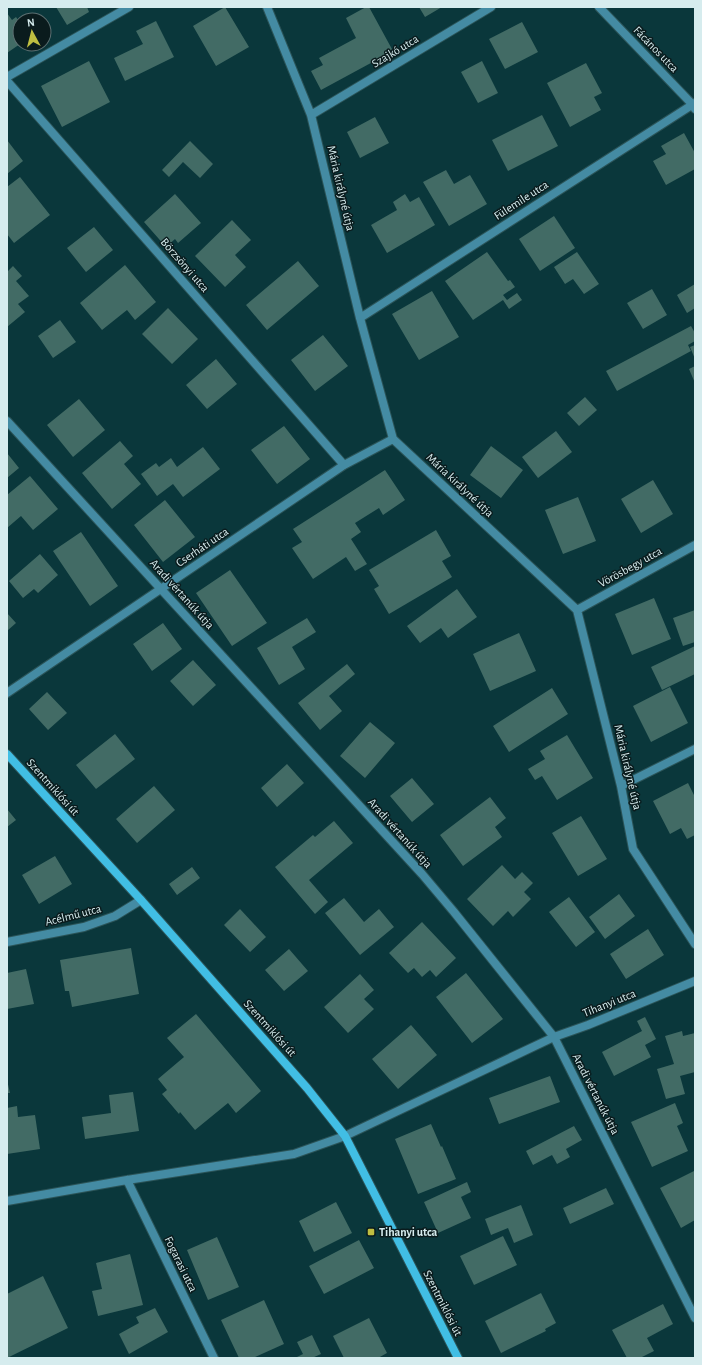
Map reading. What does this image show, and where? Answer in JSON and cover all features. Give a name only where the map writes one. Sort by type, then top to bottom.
[{"type":"street","points":[[7,77],[129,7]]},
{"type":"street","name":"Mária királyné útja","points":[[268,7],[311,115],[360,318],[393,439],[578,610],[621,786],[633,849],[695,944]]},
{"type":"street","name":"Szajkó utca","points":[[311,115],[492,7]]},
{"type":"street","name":"Fácános utca","points":[[599,7],[694,105]]},
{"type":"street","name":"Börzsönyi utca","points":[[7,81],[344,465]]},
{"type":"street","name":"Fülemile utca","points":[[360,318],[694,105]]},
{"type":"street","name":"Aradi vértanúk útja","points":[[7,421],[422,874],[554,1037],[695,1318]]},
{"type":"street","name":"Cserháti utca","points":[[7,693],[344,465],[393,439]]},
{"type":"street","name":"Vörösbegy utca","points":[[578,610],[695,545]]},
{"type":"street","points":[[621,786],[695,749]]},
{"type":"street","name":"Szentmiklósi út","points":[[7,754],[308,1088],[345,1136],[458,1358]]},
{"type":"street","name":"Acélmű utca","points":[[7,942],[84,927],[115,916],[140,900]]},
{"type":"street","name":"Tihanyi utca","points":[[7,1201],[294,1154],[345,1136],[554,1037],[588,1025],[695,981]]},
{"type":"street","name":"Fogarasi utca","points":[[128,1180],[214,1358]]},
{"type":"building","points":[[56,7],[87,7],[89,12],[67,25]]},
{"type":"building","points":[[225,7],[249,47],[216,66],[193,26]]},
{"type":"building","points":[[366,7],[369,7],[393,51],[321,90],[311,71],[323,65],[319,58],[356,38],[346,18]]},
{"type":"building","points":[[419,7],[442,7],[425,17]]},
{"type":"building","points":[[7,13],[12,20],[12,50],[7,53]]},
{"type":"building","points":[[156,21],[174,57],[125,81],[114,58],[143,44],[136,31]]},
{"type":"building","points":[[522,22],[538,52],[505,69],[489,39]]},
{"type":"building","points":[[89,61],[110,102],[62,127],[41,86]]},
{"type":"building","points":[[482,61],[498,93],[478,103],[461,72]]},
{"type":"building","points":[[586,63],[602,93],[594,97],[601,110],[570,127],[547,83]]},
{"type":"building","points":[[542,115],[558,146],[508,171],[492,140]]},
{"type":"building","points":[[375,117],[389,143],[360,158],[347,132]]},
{"type":"building","points":[[684,133],[695,153],[695,169],[666,185],[653,161],[666,154],[661,146]]},
{"type":"building","points":[[7,140],[23,161],[7,174]]},
{"type":"building","points":[[190,141],[213,164],[200,178],[183,162],[169,177],[162,170]]},
{"type":"building","points":[[446,170],[454,184],[470,175],[487,204],[449,226],[423,182]]},
{"type":"building","points":[[20,177],[50,215],[14,243],[7,234],[7,187]]},
{"type":"building","points":[[175,194],[201,223],[178,243],[175,239],[166,247],[144,222]]},
{"type":"building","points":[[405,194],[410,202],[419,197],[435,225],[387,253],[371,225],[397,210],[393,202]]},
{"type":"building","points":[[554,216],[575,248],[540,271],[519,239]]},
{"type":"building","points":[[232,220],[251,240],[235,255],[246,267],[225,287],[195,256]]},
{"type":"building","points":[[94,227],[113,250],[86,272],[67,248]]},
{"type":"building","points":[[487,252],[508,281],[510,280],[515,287],[503,295],[507,300],[517,293],[522,300],[509,309],[503,300],[473,320],[445,281]]},
{"type":"building","points":[[577,252],[599,284],[584,294],[573,279],[565,284],[554,267]]},
{"type":"building","points":[[298,261],[319,286],[267,330],[246,305]]},
{"type":"building","points":[[125,265],[156,302],[135,320],[127,310],[102,330],[80,303]]},
{"type":"building","points":[[13,266],[22,276],[16,281],[29,296],[18,304],[25,312],[7,327],[7,272]]},
{"type":"building","points":[[695,284],[695,308],[687,313],[677,295]]},
{"type":"building","points":[[652,289],[667,315],[643,329],[627,303]]},
{"type":"building","points":[[432,291],[459,337],[419,360],[392,314]]},
{"type":"building","points":[[168,308],[198,339],[172,364],[142,334]]},
{"type":"building","points":[[60,320],[76,342],[53,358],[38,336]]},
{"type":"building","points":[[691,326],[695,333],[695,341],[688,345],[691,351],[617,391],[606,371]]},
{"type":"building","points":[[323,335],[348,366],[315,391],[291,360]]},
{"type":"building","points":[[695,345],[695,359],[690,347]]},
{"type":"building","points":[[216,359],[237,384],[207,409],[186,385]]},
{"type":"building","points":[[695,366],[695,383],[689,369]]},
{"type":"building","points":[[585,397],[597,410],[579,426],[567,413]]},
{"type":"building","points":[[79,399],[105,430],[73,457],[47,425]]},
{"type":"building","points":[[284,426],[310,459],[277,484],[251,450]]},
{"type":"building","points":[[556,431],[572,452],[538,478],[522,457]]},
{"type":"building","points":[[120,441],[133,456],[124,464],[141,484],[112,509],[82,473]]},
{"type":"building","points":[[491,446],[523,470],[501,498],[470,475]]},
{"type":"building","points":[[203,447],[220,469],[183,497],[173,484],[157,496],[141,474],[156,463],[159,467],[171,458],[177,467]]},
{"type":"building","points":[[7,453],[19,468],[7,478]]},
{"type":"building","points":[[385,470],[405,500],[383,515],[379,508],[355,523],[361,532],[351,539],[367,564],[355,571],[346,557],[313,579],[292,548],[302,542],[293,529]]},
{"type":"building","points":[[30,476],[58,509],[33,530],[21,516],[7,528],[7,495]]},
{"type":"building","points":[[653,480],[673,514],[641,533],[621,499]]},
{"type":"building","points":[[578,497],[596,541],[563,554],[545,510]]},
{"type":"building","points":[[165,500],[195,537],[163,562],[134,525]]},
{"type":"building","points":[[436,530],[451,556],[442,561],[452,577],[389,614],[374,589],[379,586],[369,570]]},
{"type":"building","points":[[81,532],[118,586],[90,606],[53,551]]},
{"type":"building","points":[[40,554],[58,575],[38,593],[34,589],[23,598],[9,581]]},
{"type":"building","points":[[230,570],[267,623],[232,646],[196,593]]},
{"type":"building","points":[[457,589],[477,617],[448,638],[441,628],[420,643],[407,626]]},
{"type":"building","points":[[654,598],[671,639],[632,655],[615,614]]},
{"type":"building","points":[[695,610],[695,642],[683,646],[673,618]]},
{"type":"building","points":[[7,613],[16,623],[7,631]]},
{"type":"building","points":[[307,618],[316,632],[292,647],[305,669],[279,685],[257,648]]},
{"type":"building","points":[[163,623],[182,649],[152,671],[133,644]]},
{"type":"building","points":[[519,633],[536,671],[490,691],[473,654]]},
{"type":"building","points":[[695,646],[695,674],[662,690],[651,667]]},
{"type":"building","points":[[193,660],[216,685],[193,706],[170,681]]},
{"type":"building","points":[[347,664],[355,674],[329,696],[342,711],[320,730],[298,703]]},
{"type":"building","points":[[670,687],[688,723],[651,742],[633,706]]},
{"type":"building","points":[[552,688],[568,714],[509,752],[493,726]]},
{"type":"building","points":[[47,692],[67,713],[48,730],[29,709]]},
{"type":"building","points":[[370,722],[395,743],[365,778],[340,756]]},
{"type":"building","points":[[115,734],[135,759],[96,789],[76,765]]},
{"type":"building","points":[[567,735],[593,778],[557,800],[542,776],[535,780],[528,769],[545,759],[540,751]]},
{"type":"building","points":[[287,764],[304,783],[277,807],[261,788]]},
{"type":"building","points":[[412,778],[434,804],[412,822],[390,796]]},
{"type":"building","points":[[688,783],[695,797],[695,835],[687,839],[681,828],[670,834],[653,801]]},
{"type":"building","points":[[154,786],[175,810],[137,843],[116,819]]},
{"type":"building","points":[[490,797],[506,818],[495,827],[502,837],[463,866],[440,835]]},
{"type":"building","points":[[7,809],[16,820],[7,827]]},
{"type":"building","points":[[581,816],[607,859],[578,876],[552,833]]},
{"type":"building","points":[[334,821],[353,843],[309,880],[328,902],[315,914],[275,867],[313,835],[315,837]]},
{"type":"building","points":[[55,856],[72,884],[39,904],[22,875]]},
{"type":"building","points":[[502,865],[515,879],[522,872],[533,883],[524,892],[531,899],[513,917],[508,911],[493,926],[467,899]]},
{"type":"building","points":[[192,867],[200,878],[177,895],[169,884]]},
{"type":"building","points":[[619,894],[635,916],[605,939],[589,917]]},
{"type":"building","points":[[569,897],[595,932],[576,947],[549,912]]},
{"type":"building","points":[[344,898],[364,922],[379,909],[394,927],[360,955],[325,913]]},
{"type":"building","points":[[240,909],[266,937],[250,952],[224,925]]},
{"type":"building","points":[[422,922],[456,958],[436,977],[430,970],[422,977],[414,968],[408,973],[389,953]]},
{"type":"building","points":[[648,929],[664,955],[626,979],[610,954]]},
{"type":"building","points":[[131,948],[139,994],[72,1007],[69,991],[65,991],[60,960]]},
{"type":"building","points":[[289,949],[308,971],[284,991],[265,970]]},
{"type":"building","points":[[26,969],[34,1004],[7,1009],[7,973]]},
{"type":"building","points":[[466,973],[503,1019],[472,1043],[436,997]]},
{"type":"building","points":[[360,974],[374,990],[364,999],[374,1009],[348,1033],[324,1007]]},
{"type":"building","points":[[196,1014],[261,1091],[236,1113],[228,1103],[195,1130],[162,1094],[167,1090],[158,1079],[184,1057],[167,1038]]},
{"type":"building","points":[[645,1017],[656,1039],[645,1045],[651,1057],[614,1076],[602,1052],[642,1031],[637,1021]]},
{"type":"building","points":[[411,1025],[437,1055],[398,1089],[372,1059]]},
{"type":"building","points":[[682,1031],[683,1036],[695,1033],[695,1072],[680,1076],[685,1094],[666,1099],[657,1069],[674,1064],[665,1036]]},
{"type":"building","points":[[550,1076],[560,1102],[499,1124],[489,1098]]},
{"type":"building","points":[[7,1080],[10,1093],[7,1093]]},
{"type":"building","points":[[133,1092],[139,1131],[85,1139],[82,1117],[111,1113],[109,1095]]},
{"type":"building","points":[[675,1103],[683,1123],[677,1126],[688,1151],[652,1167],[631,1122]]},
{"type":"building","points":[[17,1106],[18,1117],[35,1115],[40,1149],[7,1154],[7,1108]]},
{"type":"building","points":[[431,1124],[456,1179],[418,1194],[395,1139]]},
{"type":"building","points":[[574,1126],[582,1140],[566,1149],[570,1157],[557,1164],[552,1155],[533,1165],[526,1151]]},
{"type":"building","points":[[694,1171],[695,1220],[681,1228],[660,1188]]},
{"type":"building","points":[[467,1182],[471,1192],[461,1197],[471,1218],[438,1233],[424,1202]]},
{"type":"building","points":[[606,1188],[614,1204],[570,1224],[563,1208]]},
{"type":"building","points":[[336,1202],[352,1233],[314,1252],[299,1221]]},
{"type":"building","points":[[521,1205],[533,1235],[514,1243],[508,1228],[491,1235],[485,1219]]},
{"type":"building","points":[[503,1236],[517,1265],[474,1285],[460,1256]]},
{"type":"building","points":[[217,1237],[239,1287],[208,1300],[187,1250]]},
{"type":"building","points":[[359,1240],[374,1268],[324,1294],[309,1266]]},
{"type":"building","points":[[130,1254],[143,1305],[98,1316],[92,1291],[102,1289],[96,1263]]},
{"type":"building","points":[[43,1276],[68,1328],[7,1358],[7,1294]]},
{"type":"building","points":[[541,1293],[556,1323],[545,1329],[546,1331],[501,1353],[485,1321]]},
{"type":"building","points":[[264,1300],[284,1344],[253,1358],[239,1358],[221,1320]]},
{"type":"building","points":[[663,1304],[673,1324],[647,1338],[654,1351],[640,1358],[627,1358],[612,1330]]},
{"type":"building","points":[[155,1308],[168,1332],[129,1354],[119,1334],[139,1323],[136,1317]]},
{"type":"building","points":[[369,1318],[387,1353],[378,1358],[344,1358],[333,1336]]},
{"type":"building","points":[[312,1335],[321,1354],[312,1358],[295,1358],[303,1354],[297,1342]]},
{"type":"place","name":"Tihanyi utca","points":[[371,1232]]}]
